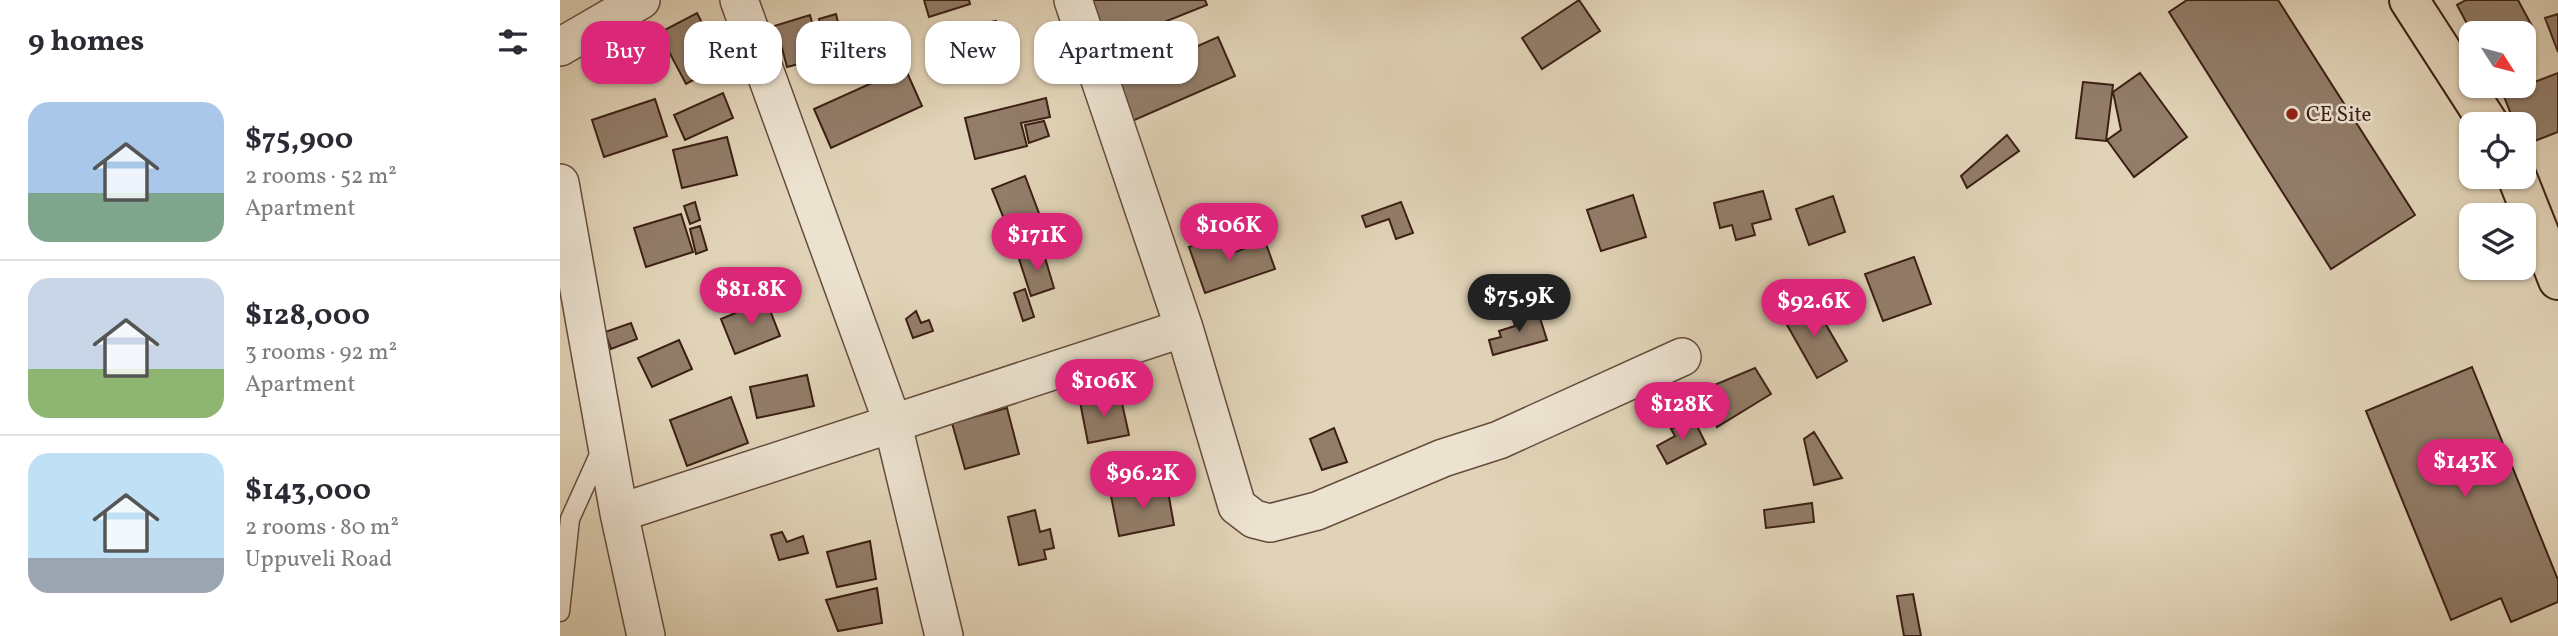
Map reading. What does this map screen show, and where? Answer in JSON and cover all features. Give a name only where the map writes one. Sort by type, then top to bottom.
[{"type":"main road","points":[[2409,0],[2481,112]]},
{"type":"main road","points":[[2522,189],[2558,280]]},
{"type":"street","points":[[560,47],[641,0]]},
{"type":"street","points":[[739,0],[892,421],[944,636]]},
{"type":"street","points":[[1073,0],[1184,328],[1237,506],[1254,519],[1270,523],[1317,512],[1443,458],[1499,440],[1682,357]]},
{"type":"street","points":[[560,183],[619,513],[646,636]]},
{"type":"street","points":[[619,513],[892,421],[1184,328]]},
{"type":"lane","points":[[560,612],[570,519],[606,439]]},
{"type":"building","points":[[924,0],[969,0],[970,4],[929,17]]},
{"type":"building","points":[[1089,0],[1205,0],[1207,5],[1167,21],[1097,21]]},
{"type":"building","points":[[1579,0],[1600,31],[1542,69],[1522,38]]},
{"type":"building","name":"CE Site","points":[[2187,0],[2278,0],[2415,215],[2331,269],[2169,12]]},
{"type":"building","points":[[2466,0],[2518,0],[2529,21],[2466,21],[2457,5]]},
{"type":"building","points":[[697,13],[701,21],[684,21],[684,80],[670,54],[670,27]]},
{"type":"building","points":[[836,14],[838,21],[820,21]]},
{"type":"building","points":[[2558,14],[2558,52],[2545,18]]},
{"type":"building","points":[[810,15],[812,21],[796,21],[796,65],[787,67],[782,48],[782,24]]},
{"type":"building","points":[[1218,37],[1235,76],[1130,122],[1114,84],[1198,84],[1198,46]]},
{"type":"building","points":[[2140,73],[2187,137],[2134,177],[2107,140],[2121,130],[2113,92]]},
{"type":"building","points":[[2558,73],[2558,132],[2536,140],[2536,112],[2510,112],[2505,98],[2536,98],[2536,81]]},
{"type":"building","points":[[911,81],[922,106],[831,148],[814,109],[869,84],[911,84]]},
{"type":"building","points":[[2083,82],[2113,85],[2106,141],[2076,138]]},
{"type":"building","points":[[723,93],[733,118],[685,140],[674,115]]},
{"type":"building","points":[[1046,98],[1050,117],[1021,123],[1027,146],[975,159],[965,118]]},
{"type":"building","points":[[655,99],[667,136],[604,157],[592,120]]},
{"type":"building","points":[[1044,121],[1049,136],[1029,143],[1025,125]]},
{"type":"building","points":[[2007,135],[2019,151],[1967,188],[1961,176]]},
{"type":"building","points":[[727,137],[737,175],[682,188],[673,150]]},
{"type":"building","points":[[1025,176],[1040,216],[1008,229],[992,189]]},
{"type":"building","points":[[1763,191],[1771,219],[1752,224],[1755,235],[1736,240],[1732,225],[1720,228],[1714,203]]},
{"type":"building","points":[[1633,195],[1646,237],[1601,251],[1587,210]]},
{"type":"building","points":[[1833,196],[1845,232],[1809,245],[1796,209]]},
{"type":"building","points":[[695,202],[700,220],[690,224],[684,206]]},
{"type":"building","points":[[1401,202],[1413,233],[1396,239],[1389,219],[1366,227],[1362,216]]},
{"type":"building","points":[[681,214],[693,252],[646,267],[634,228]]},
{"type":"building","points":[[700,226],[707,250],[696,254],[690,229]]},
{"type":"building","points":[[1224,236],[1230,254],[1265,241],[1275,269],[1205,293],[1189,247]]},
{"type":"building","points":[[1043,251],[1054,288],[1031,296],[1019,259]]},
{"type":"building","points":[[1914,257],[1931,304],[1883,321],[1865,274]]},
{"type":"building","points":[[1025,289],[1034,317],[1023,321],[1014,293]]},
{"type":"building","points":[[1811,299],[1847,361],[1817,378],[1782,316]]},
{"type":"building","points":[[766,300],[780,336],[735,354],[721,319]]},
{"type":"building","points":[[1518,305],[1522,320],[1539,315],[1547,340],[1493,355],[1489,340],[1501,337],[1499,331],[1515,326],[1510,308]]},
{"type":"building","points":[[916,311],[921,323],[929,320],[933,331],[913,338],[906,319]]},
{"type":"building","points":[[631,323],[637,339],[611,349],[605,332]]},
{"type":"building","points":[[679,340],[692,369],[652,387],[638,358]]},
{"type":"building","points":[[2472,367],[2558,580],[2558,602],[2511,622],[2501,598],[2451,620],[2366,411]]},
{"type":"building","points":[[1755,368],[1771,394],[1717,427],[1700,391]]},
{"type":"building","points":[[807,375],[814,406],[757,418],[750,387]]},
{"type":"building","points":[[1120,394],[1129,435],[1088,443],[1080,402]]},
{"type":"building","points":[[731,397],[748,443],[687,466],[670,420]]},
{"type":"building","points":[[1007,408],[1019,454],[965,469],[952,423]]},
{"type":"building","points":[[1693,418],[1706,444],[1667,464],[1657,446],[1675,436],[1671,429]]},
{"type":"building","points":[[1334,428],[1347,462],[1322,470],[1310,439]]},
{"type":"building","points":[[1814,432],[1842,478],[1814,485],[1804,439]]},
{"type":"building","points":[[1167,486],[1174,525],[1119,536],[1111,496]]},
{"type":"building","points":[[1812,503],[1814,522],[1766,528],[1764,510]]},
{"type":"building","points":[[1035,510],[1040,532],[1050,529],[1054,548],[1044,550],[1046,559],[1019,565],[1008,517]]},
{"type":"building","points":[[782,532],[787,542],[803,536],[808,553],[779,560],[771,535]]},
{"type":"building","points":[[870,541],[876,579],[837,587],[827,552]]},
{"type":"building","points":[[877,588],[882,623],[838,631],[826,600]]},
{"type":"building","points":[[1913,594],[1921,636],[1904,636],[1897,596]]},
{"type":"place","name":"CE Site","points":[[2292,114]]}]
